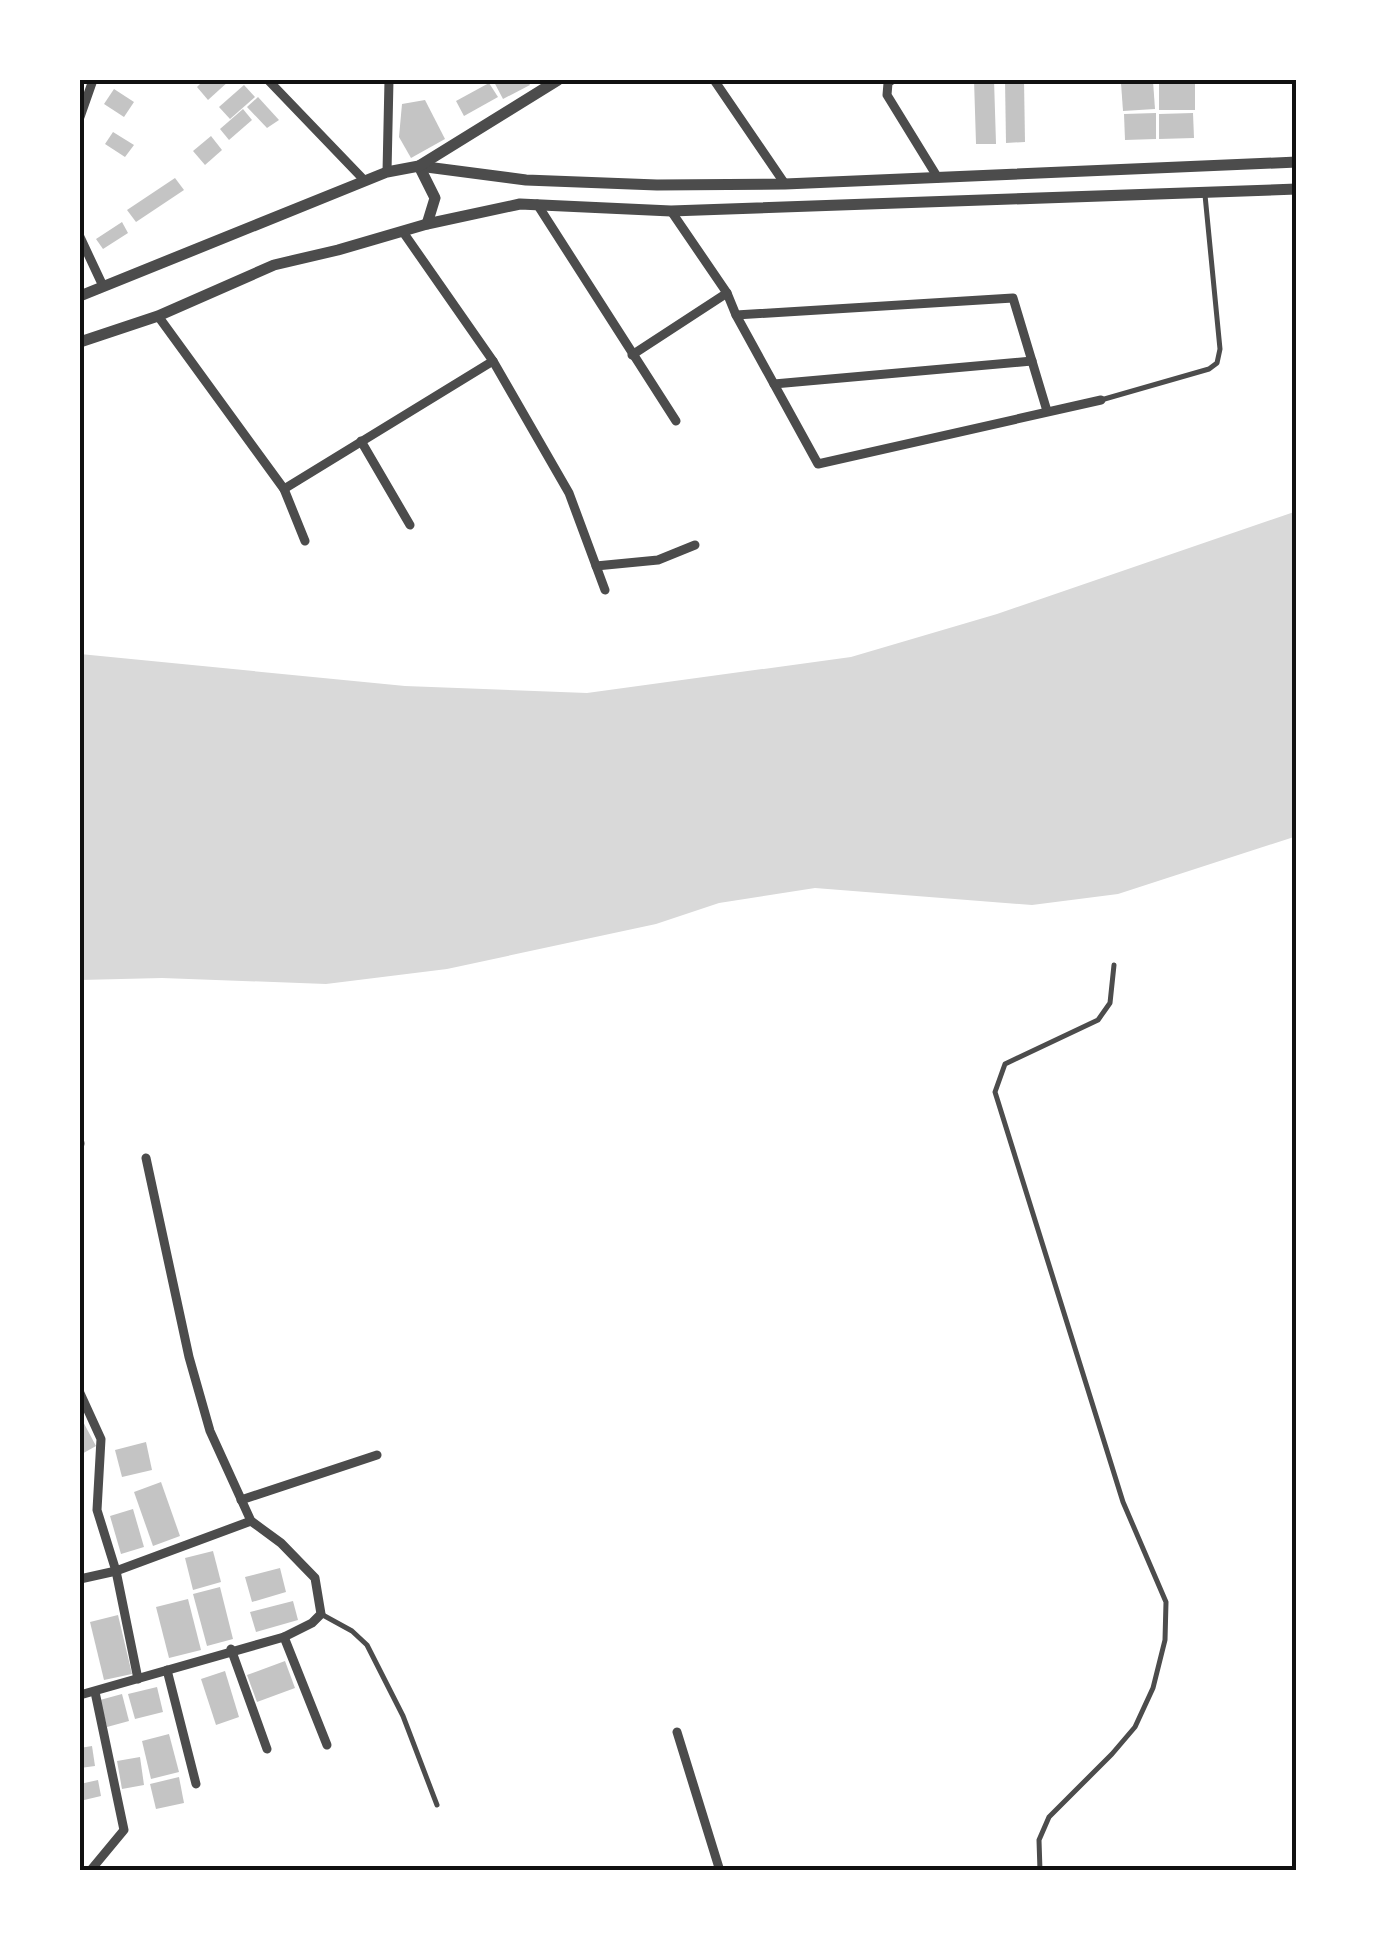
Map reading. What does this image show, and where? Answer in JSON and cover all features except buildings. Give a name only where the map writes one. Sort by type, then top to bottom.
[{"type":"street","points":[[80,117],[92,80]]},
{"type":"street","points":[[268,80],[365,181]]},
{"type":"street","points":[[388,172],[389,80]]},
{"type":"street","points":[[419,166],[558,80]]},
{"type":"street","points":[[714,80],[785,184]]},
{"type":"street","points":[[892,80],[888,82],[887,96],[938,178]]},
{"type":"street","points":[[80,296],[388,172],[419,166],[526,180],[657,185],[785,184],[1297,162]]},
{"type":"street","points":[[419,166],[435,198],[427,224]]},
{"type":"street","points":[[80,342],[158,316],[274,265],[520,204],[672,212],[1297,189]]},
{"type":"street","points":[[538,204],[676,422]]},
{"type":"street","points":[[672,212],[727,294],[818,464],[1100,400]]},
{"type":"street","points":[[402,232],[493,361],[569,493],[605,590]]},
{"type":"street","points":[[80,237],[103,286]]},
{"type":"street","points":[[632,355],[727,294]]},
{"type":"street","points":[[736,315],[1013,298],[1047,411]]},
{"type":"street","points":[[158,316],[284,489],[305,542]]},
{"type":"street","points":[[774,384],[1032,360]]},
{"type":"street","points":[[284,489],[493,361]]},
{"type":"street","points":[[361,441],[410,526]]},
{"type":"street","points":[[596,566],[658,560],[695,545]]},
{"type":"street","points":[[80,1695],[284,1636],[312,1624],[321,1614],[316,1578],[282,1542],[250,1521],[210,1432],[188,1357],[146,1158]]},
{"type":"street","points":[[80,1394],[101,1439],[97,1510],[116,1571],[138,1679]]},
{"type":"street","points":[[241,1500],[377,1456]]},
{"type":"street","points":[[80,1579],[116,1571],[250,1521]]},
{"type":"street","points":[[284,1636],[328,1746]]},
{"type":"street","points":[[231,1649],[267,1749]]},
{"type":"street","points":[[167,1670],[196,1784]]},
{"type":"street","points":[[90,1871],[124,1830],[94,1692]]},
{"type":"street","points":[[677,1732],[720,1871]]},
{"type":"lane","points":[[1100,400],[1210,369],[1217,363],[1217,302],[1204,192]]},
{"type":"lane","points":[[1040,1871],[1039,1840],[1049,1816],[1112,1754],[1135,1726],[1147,1701],[1166,1640],[1166,1602],[1122,1502],[995,1092],[1005,1064],[1098,1020],[1110,1004],[1114,965]]},
{"type":"lane","points":[[321,1614],[352,1631],[367,1645],[403,1716],[437,1804]]},
{"type":"shaded area","points":[[1297,511],[1297,836],[1118,894],[1032,905],[815,888],[719,903],[656,924],[447,969],[326,984],[162,978],[80,980],[80,654],[405,686],[587,693],[851,657],[997,614]]}]
